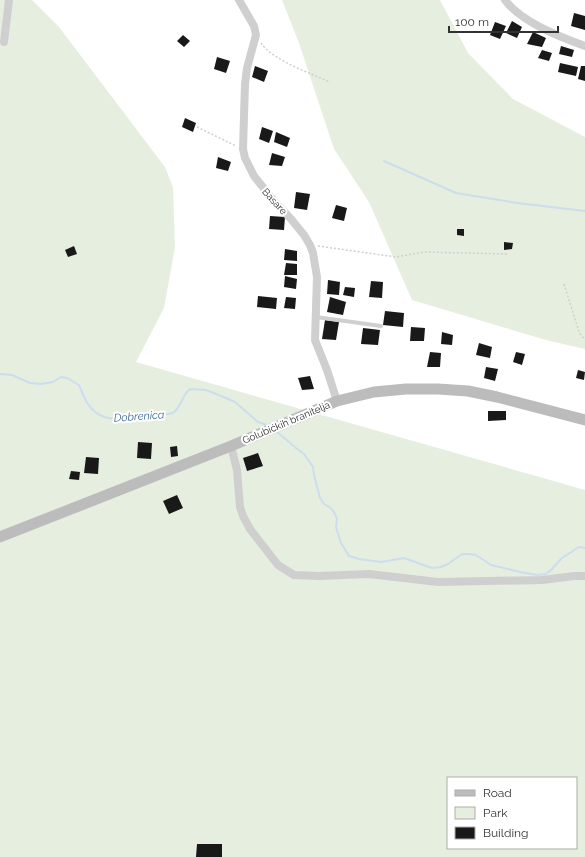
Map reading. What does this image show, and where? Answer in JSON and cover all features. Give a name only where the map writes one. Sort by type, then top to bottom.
[{"type":"street","points":[[4,42],[9,0]]},
{"type":"street","points":[[239,0],[254,26],[256,35]]},
{"type":"street","points":[[505,0],[509,6],[522,17],[585,46]]},
{"type":"street","name":"Basare","points":[[256,35],[247,68],[245,84],[243,150],[254,176],[304,235],[313,253],[317,277],[315,340],[320,355],[328,370],[337,401]]},
{"type":"street","name":"Golubićkih branitelja","points":[[0,537],[236,444],[337,401],[374,392],[406,389],[468,391],[497,396],[585,420]]},
{"type":"street","points":[[236,444],[240,507],[243,516],[250,529],[278,565],[294,575],[319,576],[369,574],[438,582],[542,580],[585,576]]},
{"type":"lane","points":[[315,317],[380,326]]},
{"type":"path","points":[[256,35],[263,47],[278,58],[330,82]]},
{"type":"path","points":[[197,127],[243,150]]},
{"type":"path","points":[[310,245],[396,257],[424,252],[507,254]]},
{"type":"path","points":[[564,284],[579,332],[585,340]]},
{"type":"green space","points":[[0,0],[32,0],[59,27],[165,167],[173,187],[175,247],[164,308],[136,362],[585,490],[585,857],[0,857]]},
{"type":"green space","points":[[282,0],[440,0],[468,53],[513,99],[585,137],[585,349],[546,340],[412,300],[369,202],[334,149],[299,43]]},
{"type":"building","points":[[574,13],[585,16],[585,30],[571,26]]},
{"type":"building","points":[[512,21],[522,27],[517,38],[506,33]]},
{"type":"building","points":[[495,22],[506,26],[500,39],[490,35]]},
{"type":"building","points":[[533,32],[546,38],[542,47],[527,44]]},
{"type":"building","points":[[183,35],[190,41],[184,47],[177,41]]},
{"type":"building","points":[[561,46],[574,50],[572,57],[559,54]]},
{"type":"building","points":[[542,50],[552,53],[549,61],[538,58]]},
{"type":"building","points":[[217,57],[230,61],[226,73],[214,69]]},
{"type":"building","points":[[560,63],[578,67],[576,76],[558,72]]},
{"type":"building","points":[[255,66],[268,71],[264,82],[252,77]]},
{"type":"building","points":[[581,66],[585,66],[585,81],[578,79]]},
{"type":"building","points":[[185,118],[196,123],[193,132],[182,127]]},
{"type":"building","points":[[262,127],[273,131],[269,143],[259,139]]},
{"type":"building","points":[[276,132],[290,138],[287,147],[274,142]]},
{"type":"building","points":[[272,153],[285,157],[282,166],[269,165]]},
{"type":"building","points":[[218,157],[231,162],[228,171],[216,168]]},
{"type":"building","points":[[296,192],[310,194],[307,210],[294,208]]},
{"type":"building","points":[[336,205],[347,208],[344,221],[332,218]]},
{"type":"building","points":[[270,216],[285,217],[284,230],[269,229]]},
{"type":"building","points":[[457,229],[464,229],[464,236],[457,235]]},
{"type":"building","points":[[504,242],[513,243],[512,249],[504,250]]},
{"type":"building","points":[[74,246],[77,254],[68,257],[65,250]]},
{"type":"building","points":[[285,249],[297,251],[297,261],[284,260]]},
{"type":"building","points":[[286,263],[297,264],[297,275],[284,275]]},
{"type":"building","points":[[285,276],[297,279],[296,289],[284,287]]},
{"type":"building","points":[[328,280],[340,282],[339,295],[327,294]]},
{"type":"building","points":[[371,281],[383,282],[382,298],[369,297]]},
{"type":"building","points":[[345,287],[355,288],[354,297],[343,295]]},
{"type":"building","points":[[258,296],[277,298],[276,309],[257,307]]},
{"type":"building","points":[[286,297],[296,298],[295,309],[284,308]]},
{"type":"building","points":[[330,297],[346,302],[343,315],[327,312]]},
{"type":"building","points":[[385,311],[404,313],[403,327],[383,325]]},
{"type":"building","points":[[325,320],[339,322],[336,340],[322,339]]},
{"type":"building","points":[[411,327],[425,328],[424,341],[410,341]]},
{"type":"building","points":[[363,328],[380,330],[378,345],[361,344]]},
{"type":"building","points":[[442,332],[453,335],[452,345],[441,344]]},
{"type":"building","points":[[479,343],[492,347],[490,358],[476,355]]},
{"type":"building","points":[[430,352],[441,353],[440,367],[427,367]]},
{"type":"building","points":[[516,352],[525,354],[522,365],[513,362]]},
{"type":"building","points":[[486,367],[498,369],[495,381],[484,378]]},
{"type":"building","points":[[578,370],[585,372],[584,380],[576,378]]},
{"type":"building","points":[[310,376],[314,389],[302,390],[298,378]]},
{"type":"building","points":[[488,411],[506,411],[506,420],[488,421]]},
{"type":"building","points":[[138,442],[152,443],[151,459],[137,458]]},
{"type":"building","points":[[177,446],[178,456],[171,457],[170,447]]},
{"type":"building","points":[[258,453],[263,466],[247,471],[243,458]]},
{"type":"building","points":[[86,457],[99,458],[98,474],[84,473]]},
{"type":"building","points":[[71,471],[80,472],[79,480],[69,479]]},
{"type":"building","points":[[177,495],[183,508],[169,514],[163,501]]},
{"type":"building","points":[[197,844],[222,844],[222,857],[196,857]]},
{"type":"waterway","points":[[384,161],[456,193],[517,203],[585,211]]},
{"type":"waterway","name":"Dobrenica","points":[[0,374],[12,375],[30,383],[41,384],[53,382],[61,377],[67,378],[79,385],[84,397],[94,411],[100,415],[115,419],[165,415],[177,410],[185,394],[190,389],[206,390],[235,402],[258,422],[270,426]]},
{"type":"waterway","name":"Dobrenica","points":[[276,431],[304,454],[313,467],[320,498],[335,514],[337,519],[336,527],[341,543],[349,556],[381,562],[404,558],[432,568],[441,567],[448,564],[462,554],[469,554],[476,555],[491,565],[537,575],[546,574],[562,558],[579,547],[585,548]]}]
